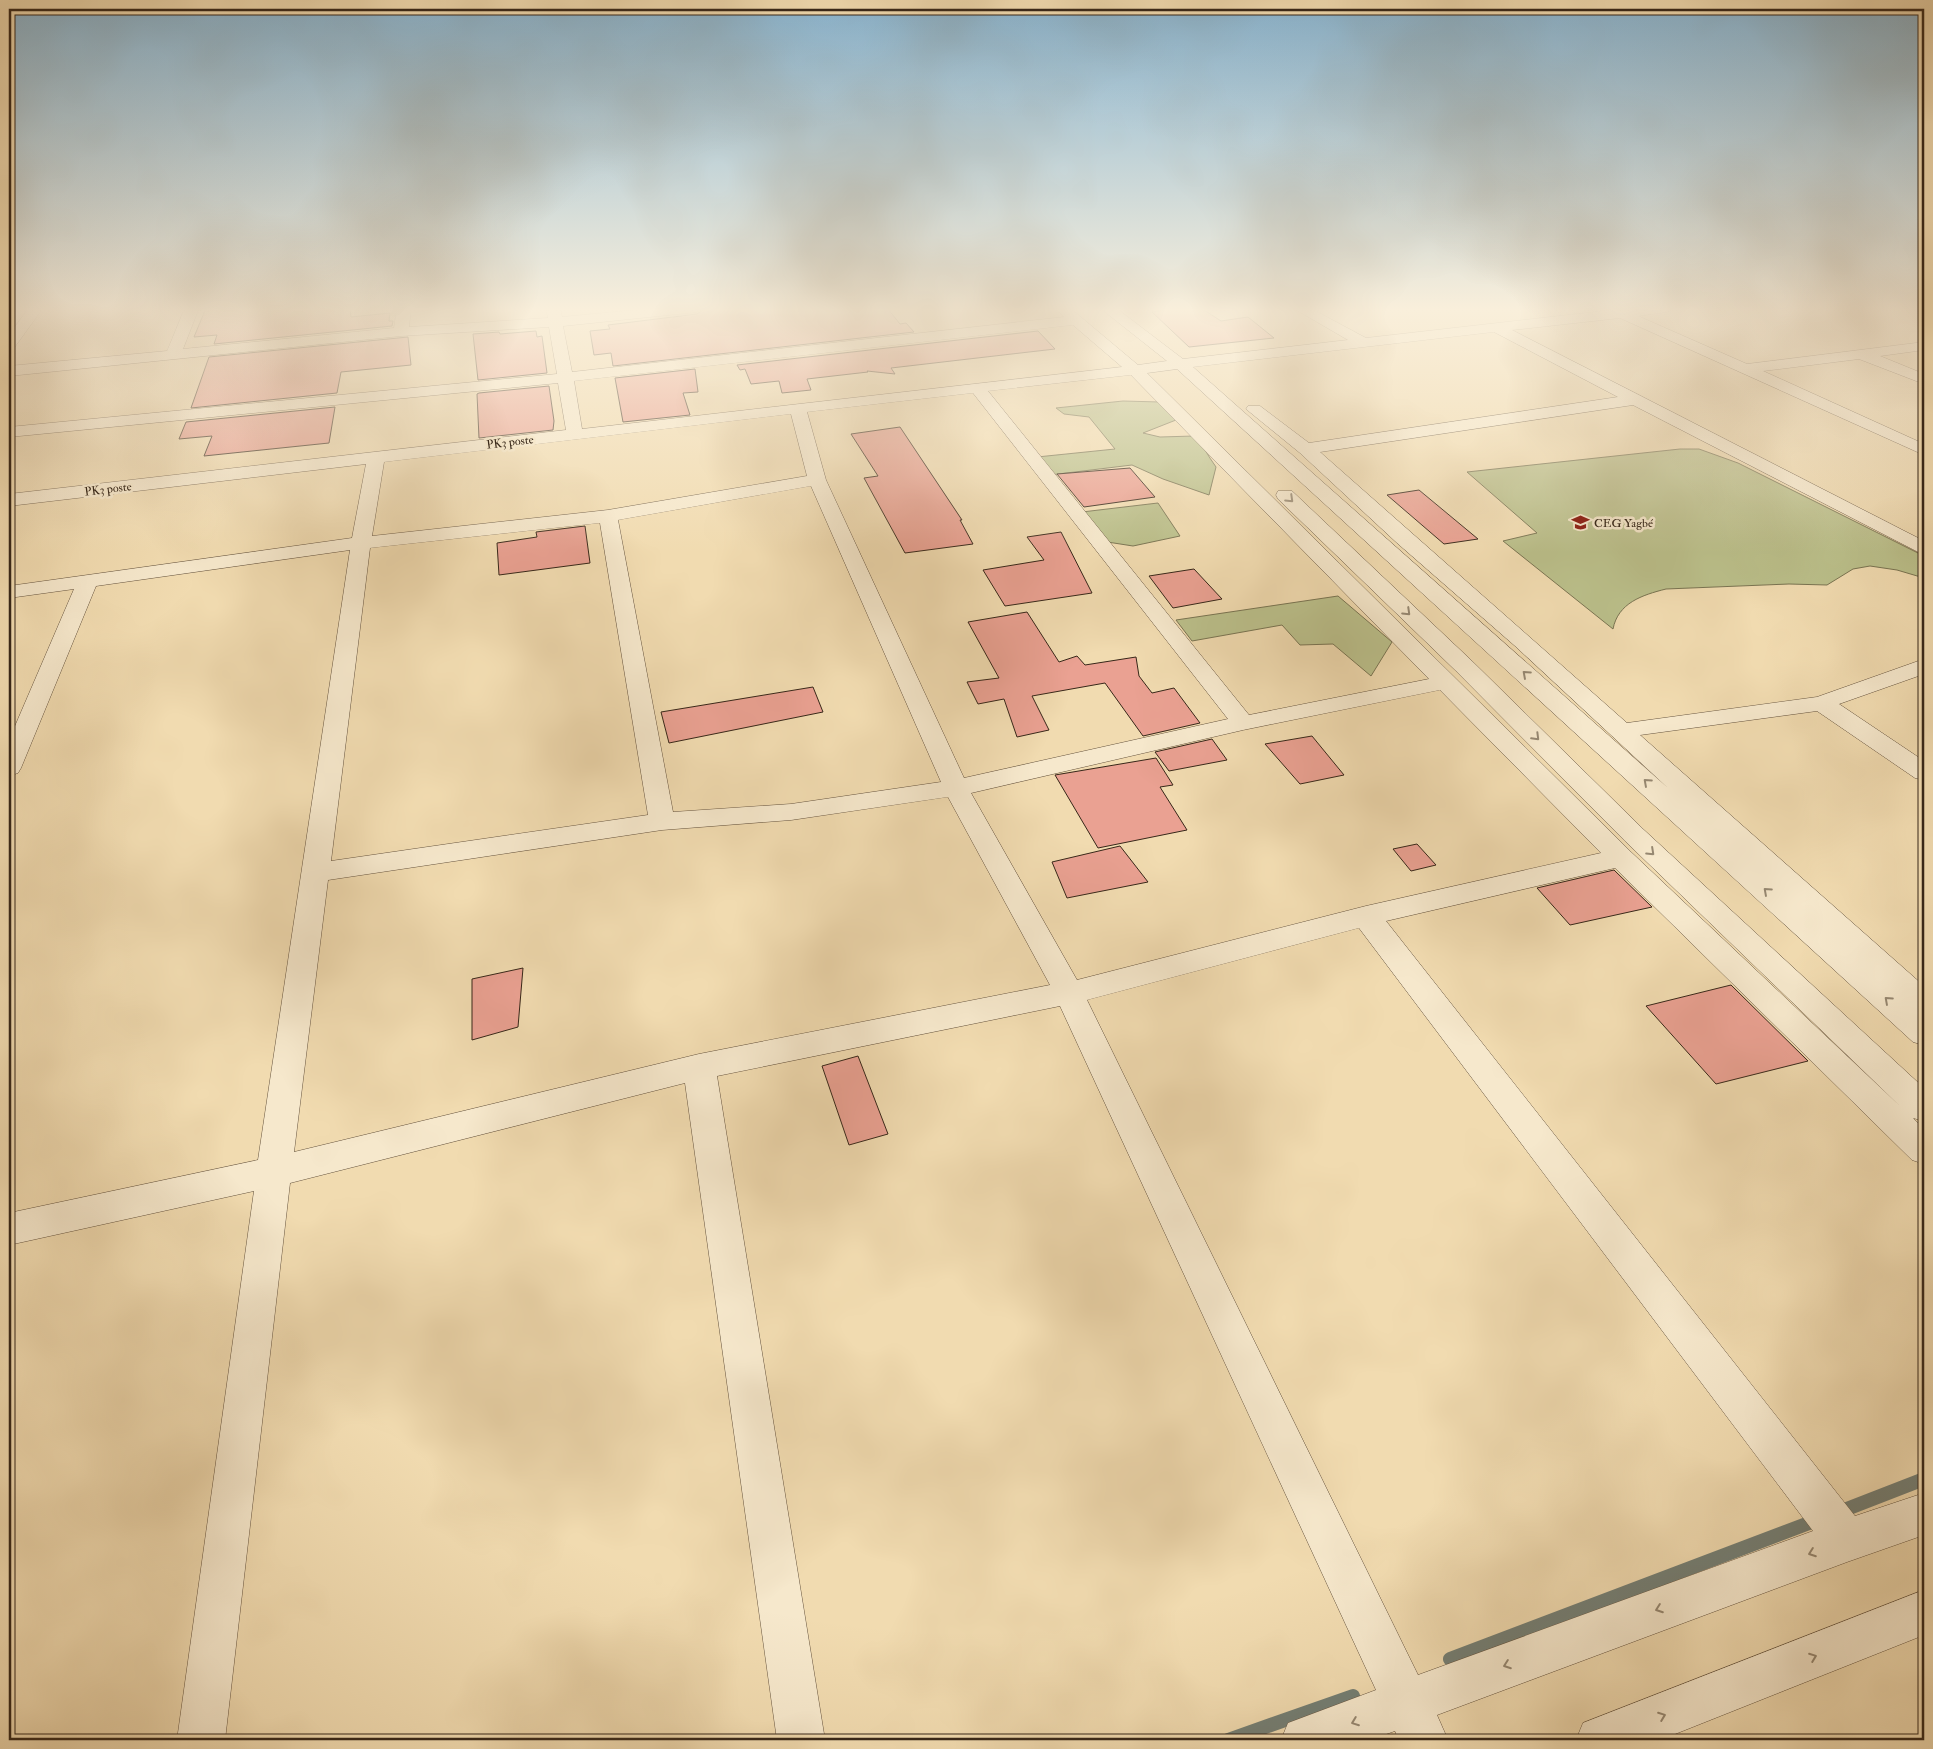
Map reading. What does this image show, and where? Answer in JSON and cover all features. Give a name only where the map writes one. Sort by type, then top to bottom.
[{"type":"street","points":[[9,432],[444,390]]},
{"type":"street","points":[[565,390],[575,435]]},
{"type":"street","name":"PK3 poste","points":[[9,500],[963,390]]},
{"type":"street","points":[[978,390],[1243,723]]},
{"type":"street","points":[[1164,390],[1621,858],[1924,1150]]},
{"type":"street","points":[[1166,390],[1464,666],[1634,835],[1924,1108]]},
{"type":"street","points":[[1219,390],[1924,1032]]},
{"type":"street","points":[[1228,390],[1306,449],[1718,820],[1924,1002]]},
{"type":"street","points":[[1614,390],[1924,548]]},
{"type":"street","points":[[1791,390],[1924,450]]},
{"type":"street","points":[[1306,449],[1634,400]]},
{"type":"street","points":[[798,409],[816,480],[956,788],[1069,993],[1415,1721]]},
{"type":"street","points":[[200,1740],[274,1172],[361,543],[376,458]]},
{"type":"street","points":[[9,592],[87,583],[361,543],[608,516],[816,480]]},
{"type":"street","points":[[608,516],[662,821]]},
{"type":"street","points":[[9,768],[87,583]]},
{"type":"street","points":[[1621,731],[1821,703],[1924,666]]},
{"type":"street","points":[[316,872],[662,821],[791,812],[956,788],[1243,723],[1448,682]]},
{"type":"street","points":[[1821,703],[1924,772]]},
{"type":"street","points":[[9,1229],[274,1172],[698,1066],[1069,993],[1366,916],[1621,858]]},
{"type":"street","points":[[1366,916],[1847,1540]]},
{"type":"street","points":[[698,1066],[801,1740]]},
{"type":"street","points":[[1305,1740],[1415,1721],[1847,1540],[1924,1514]]},
{"type":"street","points":[[1600,1740],[1921,1619]]},
{"type":"green space","points":[[1123,401],[1160,402],[1176,420],[1143,433],[1160,437],[1194,436],[1197,439],[1216,467],[1209,495],[1163,479],[1132,465],[1050,475],[1037,457],[1115,449],[1089,417],[1064,414],[1056,408]]},
{"type":"green space","points":[[1680,449],[1699,449],[1738,463],[1924,556],[1924,578],[1897,570],[1870,566],[1853,569],[1827,585],[1789,584],[1666,589],[1632,601],[1620,613],[1613,629],[1503,541],[1537,533],[1467,472]]},
{"type":"green space","points":[[1158,503],[1180,536],[1133,546],[1101,541],[1082,512]]},
{"type":"green space","points":[[1338,596],[1392,642],[1371,676],[1333,644],[1300,645],[1282,625],[1192,641],[1176,620]]},
{"type":"building","points":[[197,390],[338,390],[337,393],[191,408]]},
{"type":"building","points":[[513,390],[550,390],[554,421],[553,430],[479,438],[477,394]]},
{"type":"building","points":[[617,390],[698,390],[698,392],[683,393],[690,415],[623,422]]},
{"type":"building","points":[[781,390],[811,390],[782,393]]},
{"type":"building","points":[[335,407],[329,443],[204,456],[212,436],[179,439],[186,422]]},
{"type":"building","points":[[900,427],[962,520],[960,520],[973,544],[905,553],[864,478],[878,476],[851,434]]},
{"type":"building","points":[[1130,468],[1155,497],[1084,507],[1057,474]]},
{"type":"building","points":[[1419,490],[1478,539],[1444,544],[1387,495]]},
{"type":"building","points":[[585,526],[590,563],[499,575],[497,543],[537,537],[536,532]]},
{"type":"building","points":[[1061,532],[1092,593],[1005,606],[983,570],[1044,560],[1027,537]]},
{"type":"building","points":[[1194,569],[1222,599],[1173,608],[1149,576]]},
{"type":"building","points":[[1027,612],[1059,662],[1077,656],[1085,665],[1136,657],[1139,676],[1152,693],[1174,688],[1200,723],[1143,736],[1105,683],[1032,696],[1049,730],[1017,737],[1004,699],[978,704],[967,682],[999,678],[968,622]]},
{"type":"building","points":[[813,687],[823,712],[669,743],[661,712]]},
{"type":"building","points":[[1312,736],[1344,775],[1300,784],[1265,744]]},
{"type":"building","points":[[1212,739],[1227,760],[1169,771],[1155,752]]},
{"type":"building","points":[[1156,758],[1173,785],[1160,787],[1187,830],[1098,848],[1055,775]]},
{"type":"building","points":[[1417,844],[1436,865],[1411,871],[1393,849]]},
{"type":"building","points":[[1120,846],[1148,882],[1067,898],[1052,862]]},
{"type":"building","points":[[1614,870],[1652,907],[1570,925],[1537,888]]},
{"type":"building","points":[[523,968],[518,1027],[472,1040],[472,979]]},
{"type":"building","points":[[1731,985],[1808,1061],[1716,1084],[1646,1006]]},
{"type":"building","points":[[858,1056],[888,1134],[849,1145],[822,1066]]},
{"type":"waterway","points":[[1839,1512],[1924,1479]]},
{"type":"waterway","points":[[1450,1659],[1817,1520]]},
{"type":"waterway","points":[[1228,1740],[1353,1696]]},
{"type":"place","name":"CEG Yagbé","points":[[1580,523]]}]
